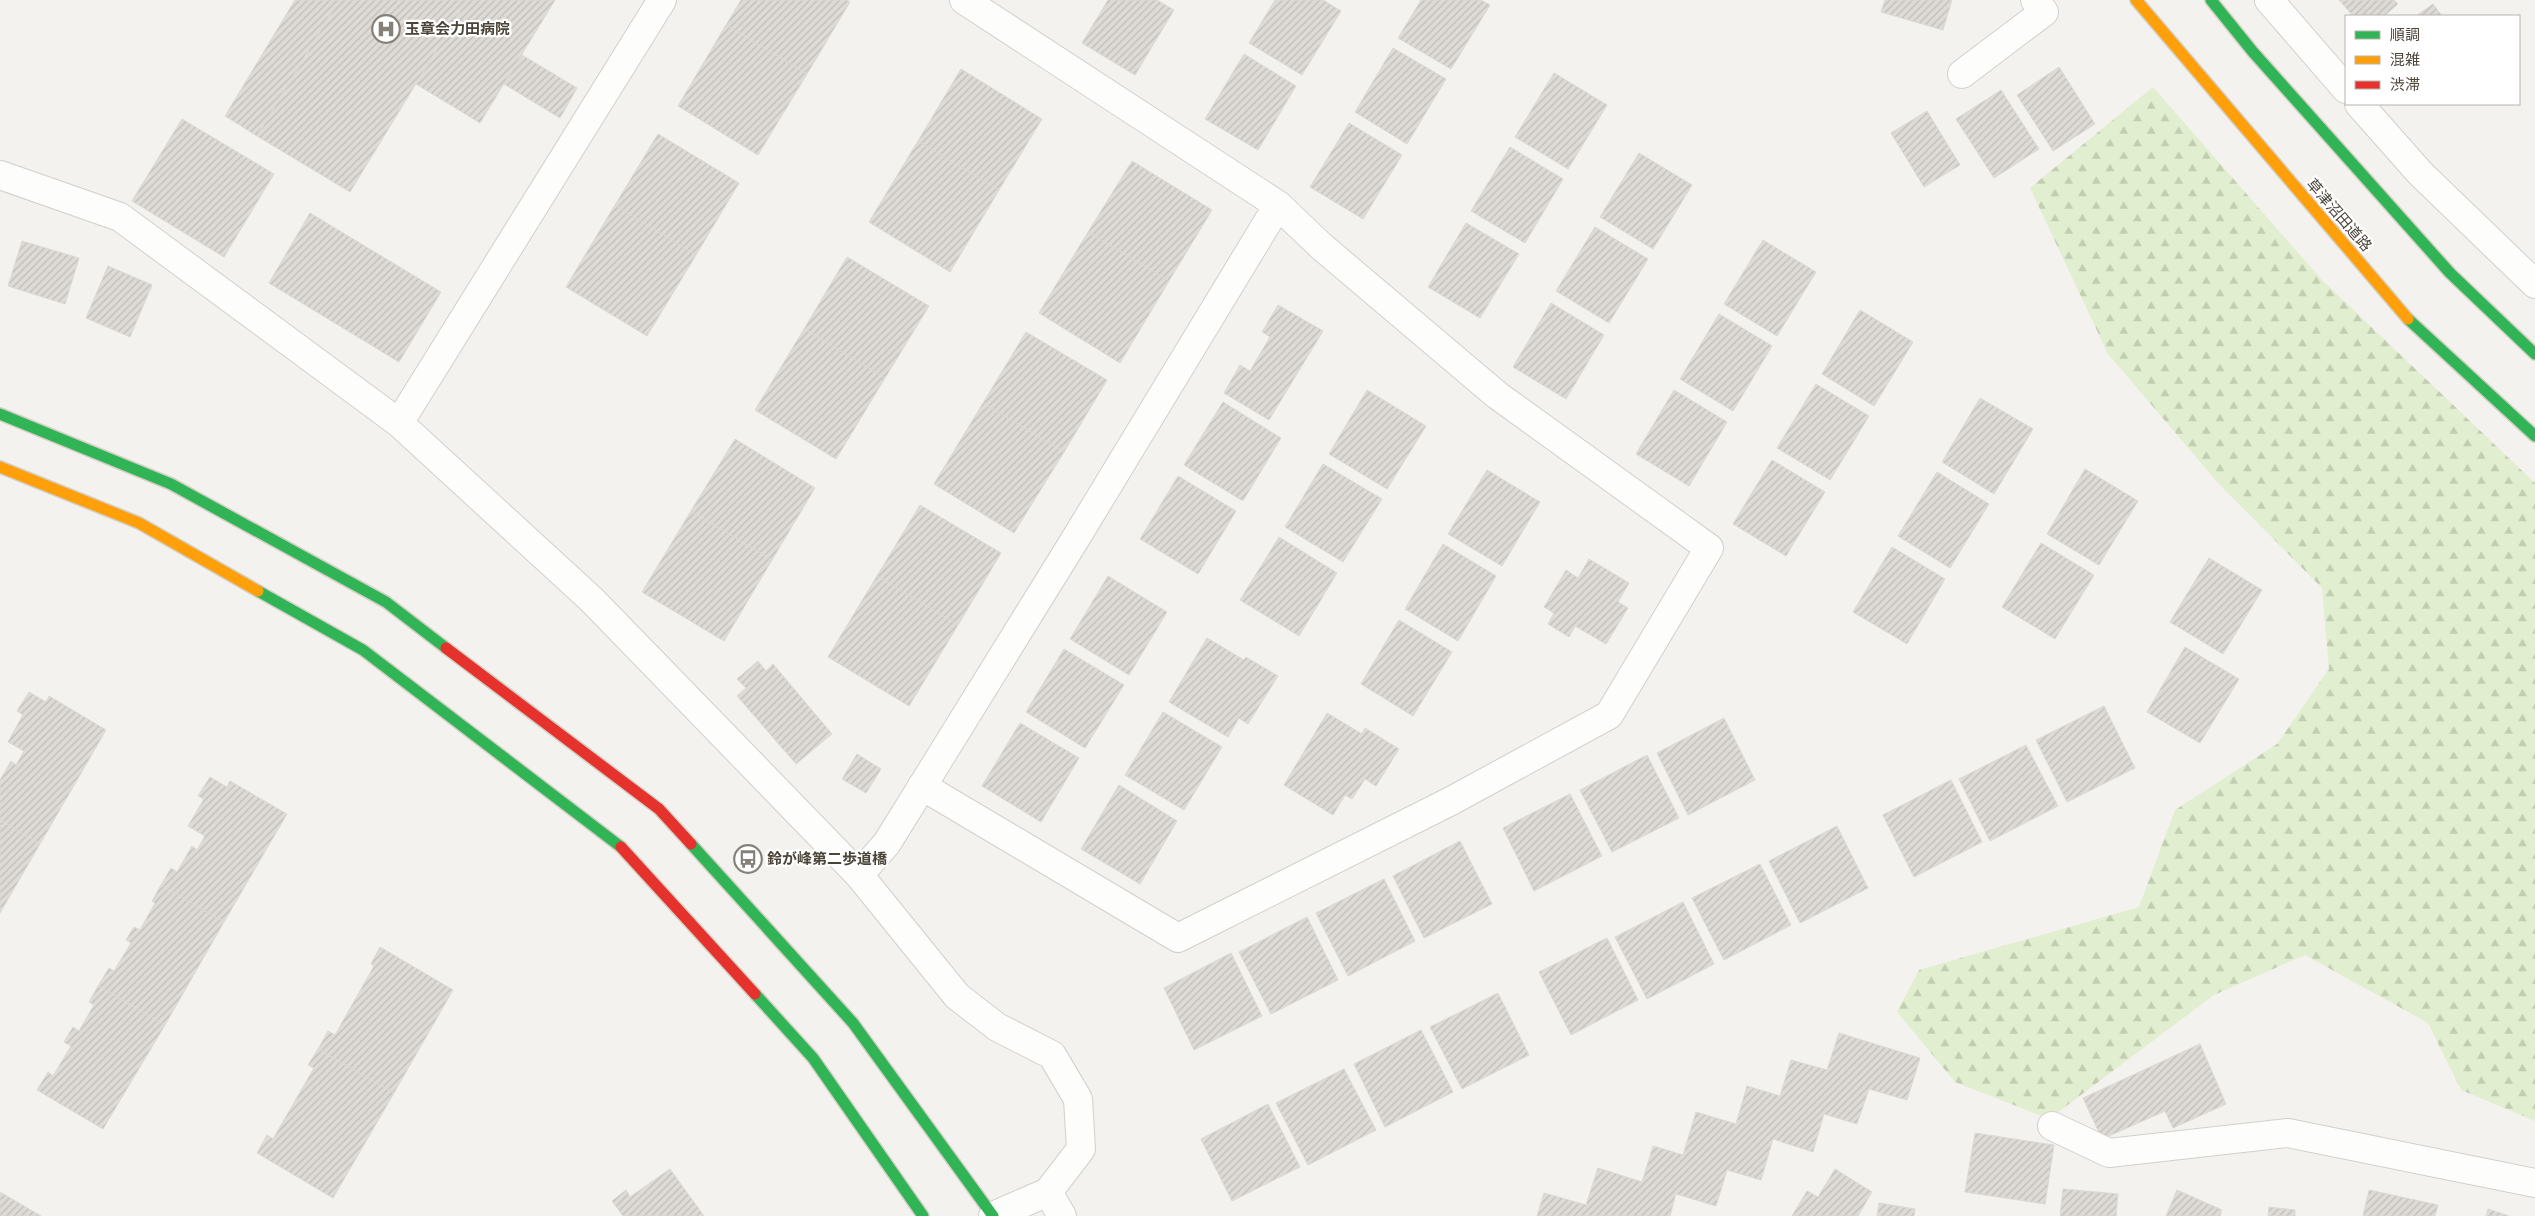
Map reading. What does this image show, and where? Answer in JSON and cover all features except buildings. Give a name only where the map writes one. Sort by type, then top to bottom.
[{"type":"street","points":[[398,423],[662,0]]},
{"type":"street","points":[[922,786],[1178,938],[1451,801],[1609,715],[1709,548],[1497,395],[1321,246],[1278,205],[964,0]]},
{"type":"street","points":[[1962,74],[2044,12],[2035,0]]},
{"type":"street","name":"草津沼田道路","points":[[2136,0],[2403,314],[2535,436]]},
{"type":"street","points":[[2211,0],[2253,52],[2450,273],[2535,354]]},
{"type":"street","points":[[2269,0],[2345,88]]},
{"type":"street","points":[[2360,105],[2420,173],[2535,284]]},
{"type":"street","points":[[0,175],[120,217],[398,423],[592,600],[859,874],[957,996],[997,1026],[1052,1055],[1078,1099],[1081,1148],[1048,1192],[993,1216],[853,1023],[659,809],[386,602],[171,484],[0,414]]},
{"type":"street","points":[[859,874],[887,843],[1278,205]]},
{"type":"street","points":[[0,467],[139,523],[363,650],[625,850],[813,1058],[923,1216]]},
{"type":"street","points":[[2052,1126],[2109,1154],[2288,1133],[2535,1183]]},
{"type":"street","points":[[1048,1192],[1062,1216]]},
{"type":"green space","points":[[2153,87],[2322,280],[2535,483],[2535,1121],[2461,1090],[2428,1023],[2305,955],[2214,995],[2049,1119],[1955,1082],[1897,1012],[1919,970],[2139,907],[2175,810],[2277,744],[2329,669],[2322,588],[2219,484],[2108,354],[2030,188]]},
{"type":"traffic: fast","points":[[2211,0],[2253,52],[2450,273],[2535,354]]},
{"type":"traffic: fast","points":[[2408,319],[2535,436]]},
{"type":"traffic: fast","points":[[0,414],[171,484],[386,602],[446,648]]},
{"type":"traffic: fast","points":[[258,591],[363,650],[621,847]]},
{"type":"traffic: fast","points":[[691,844],[853,1023],[993,1216]]},
{"type":"traffic: fast","points":[[755,994],[813,1058],[923,1216]]},
{"type":"traffic: slow","points":[[2136,0],[2408,319]]},
{"type":"traffic: slow","points":[[0,467],[139,523],[258,591]]},
{"type":"traffic: jam","points":[[446,648],[659,809],[691,844]]},
{"type":"traffic: jam","points":[[621,847],[755,994]]},
{"type":"place","name":"玉章会力田病院","points":[[386,29]]},
{"type":"place","name":"鈴が峰第二歩道橋","points":[[748,859]]}]
